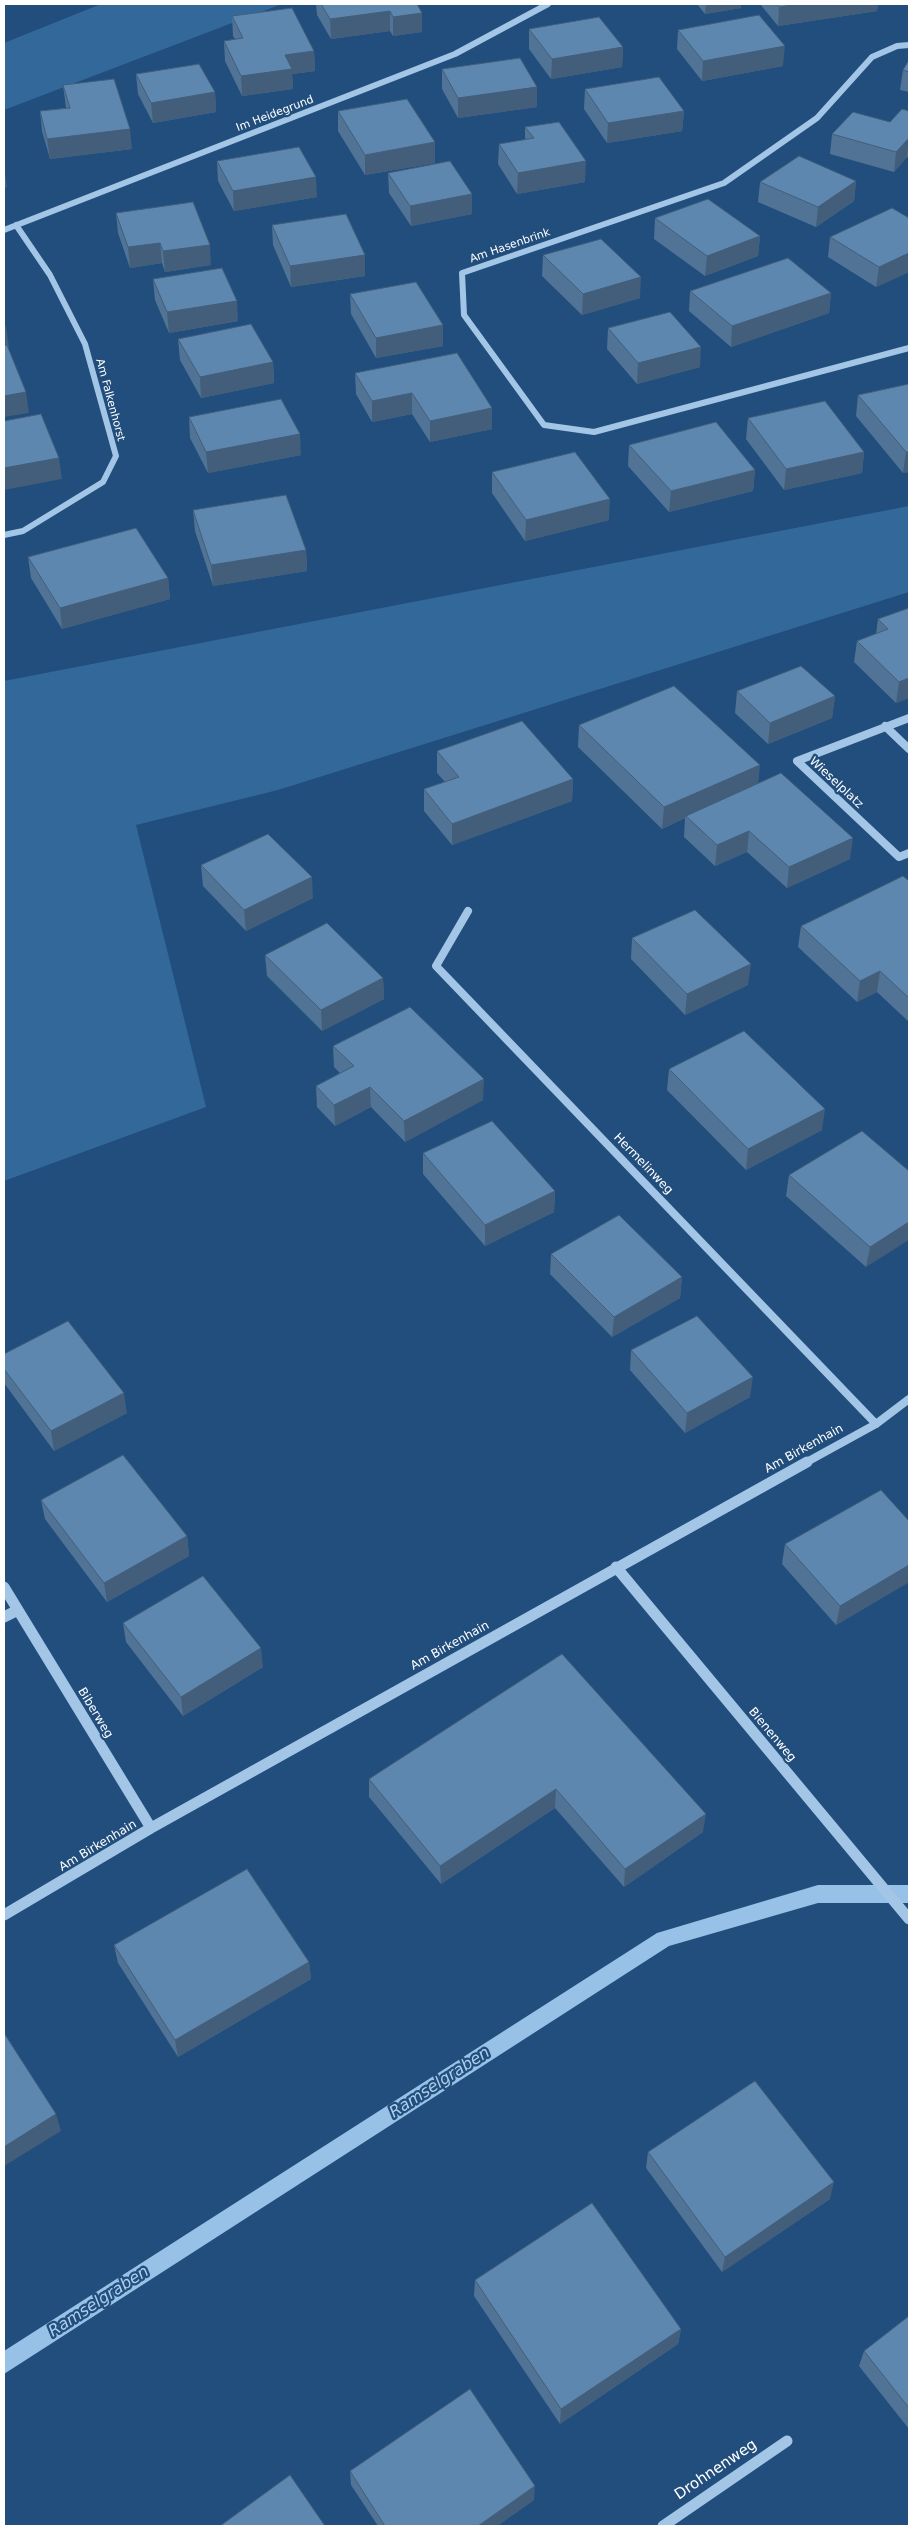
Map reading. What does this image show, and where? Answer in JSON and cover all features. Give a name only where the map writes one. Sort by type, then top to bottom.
[{"type":"street","name":"Im Heidegrund","points":[[4,230],[455,54],[548,4]]},
{"type":"street","name":"Am Hasenbrink","points":[[909,45],[898,46],[872,57],[817,118],[724,183],[462,273],[464,315],[544,425],[594,432],[909,348]]},
{"type":"street","name":"Am Falkenhorst","points":[[4,535],[23,531],[102,482],[116,456],[85,344],[50,275],[16,225]]},
{"type":"street","name":"Wieselplatz","points":[[909,718],[797,761],[899,857],[909,853]]},
{"type":"street","points":[[885,726],[909,749]]},
{"type":"street","name":"Hermelinweg","points":[[468,911],[436,966],[876,1424]]},
{"type":"street","name":"Am Birkenhain","points":[[4,1915],[151,1828],[616,1567],[876,1424],[909,1399]]},
{"type":"street","name":"Bienenweg","points":[[616,1567],[909,1919]]},
{"type":"street","name":"Biberweg","points":[[4,1587],[151,1828]]},
{"type":"street","points":[[4,1617],[18,1610]]},
{"type":"street","name":"Drohnenweg","points":[[663,2526],[787,2441]]},
{"type":"shaded area","points":[[101,4],[282,4],[4,110],[4,43]]},
{"type":"shaded area","points":[[909,506],[909,592],[278,790],[136,825],[206,1107],[4,1181],[4,681]]},
{"type":"building","points":[[321,4],[417,4],[422,13],[393,17],[390,11],[330,19]]},
{"type":"building","points":[[777,4],[797,4],[779,7]]},
{"type":"building","points":[[292,8],[314,51],[285,55],[292,69],[241,76],[224,41],[243,38],[232,16]]},
{"type":"building","points":[[759,15],[785,46],[703,61],[678,30]]},
{"type":"building","points":[[599,17],[623,47],[552,59],[529,29]]},
{"type":"building","points":[[520,58],[537,87],[458,98],[442,69]]},
{"type":"building","points":[[909,60],[909,72],[903,70]]},
{"type":"building","points":[[199,64],[215,92],[151,103],[136,74]]},
{"type":"building","points":[[659,77],[684,111],[608,123],[585,89]]},
{"type":"building","points":[[114,79],[130,129],[47,139],[40,111],[70,108],[63,85]]},
{"type":"building","points":[[407,99],[435,142],[365,155],[338,111]]},
{"type":"building","points":[[902,109],[909,111],[909,138],[896,152],[832,134],[853,112],[890,122]]},
{"type":"building","points":[[559,122],[586,161],[518,173],[499,144],[534,138],[525,127]]},
{"type":"building","points":[[299,147],[316,177],[233,191],[217,161]]},
{"type":"building","points":[[799,156],[856,181],[818,207],[760,182]]},
{"type":"building","points":[[450,161],[472,194],[410,206],[388,173]]},
{"type":"building","points":[[708,199],[760,236],[707,256],[655,218]]},
{"type":"building","points":[[193,202],[210,245],[163,251],[160,243],[128,247],[116,213]]},
{"type":"building","points":[[892,208],[909,218],[909,253],[879,267],[830,237]]},
{"type":"building","points":[[346,214],[365,255],[290,266],[272,225]]},
{"type":"building","points":[[601,239],[641,277],[583,294],[543,255]]},
{"type":"building","points":[[788,258],[831,293],[732,326],[690,291]]},
{"type":"building","points":[[222,268],[237,301],[167,312],[153,279]]},
{"type":"building","points":[[416,282],[443,325],[376,338],[350,294]]},
{"type":"building","points":[[670,312],[701,347],[638,363],[608,328]]},
{"type":"building","points":[[251,324],[273,362],[200,377],[178,339]]},
{"type":"building","points":[[7,345],[26,392],[4,396],[4,346]]},
{"type":"building","points":[[457,353],[492,408],[430,421],[412,393],[372,401],[355,373]]},
{"type":"building","points":[[909,384],[909,452],[906,452],[858,395]]},
{"type":"building","points":[[281,399],[300,434],[206,452],[189,417]]},
{"type":"building","points":[[825,401],[864,452],[786,469],[748,418]]},
{"type":"building","points":[[41,414],[59,458],[4,468],[4,421]]},
{"type":"building","points":[[716,422],[755,470],[671,491],[629,445]]},
{"type":"building","points":[[575,452],[610,499],[526,520],[492,472]]},
{"type":"building","points":[[286,495],[306,550],[211,565],[193,510]]},
{"type":"building","points":[[136,528],[168,578],[60,608],[28,557]]},
{"type":"building","points":[[909,608],[909,678],[899,682],[857,641],[888,629],[878,619]]},
{"type":"building","points":[[801,666],[835,696],[770,723],[737,691]]},
{"type":"building","points":[[674,686],[760,765],[664,807],[579,725]]},
{"type":"building","points":[[522,721],[573,779],[452,824],[424,789],[459,777],[437,751]]},
{"type":"building","points":[[781,773],[853,838],[789,867],[749,831],[717,845],[686,816]]},
{"type":"building","points":[[268,834],[312,877],[244,910],[201,865]]},
{"type":"building","points":[[903,876],[909,881],[909,998],[880,971],[860,981],[801,926]]},
{"type":"building","points":[[695,910],[751,964],[687,994],[632,938]]},
{"type":"building","points":[[327,923],[383,978],[321,1010],[265,955]]},
{"type":"building","points":[[410,1007],[484,1079],[404,1121],[370,1087],[334,1105],[316,1086],[354,1066],[333,1046]]},
{"type":"building","points":[[744,1031],[825,1109],[748,1149],[669,1069]]},
{"type":"building","points":[[492,1121],[555,1191],[485,1225],[423,1153]]},
{"type":"building","points":[[862,1131],[909,1171],[909,1222],[870,1247],[789,1175]]},
{"type":"building","points":[[619,1215],[682,1277],[614,1317],[551,1254]]},
{"type":"building","points":[[697,1316],[753,1377],[687,1413],[631,1350]]},
{"type":"building","points":[[68,1321],[124,1393],[51,1431],[4,1369],[4,1354]]},
{"type":"building","points":[[123,1455],[187,1536],[104,1583],[41,1500]]},
{"type":"building","points":[[881,1490],[909,1521],[909,1565],[840,1606],[785,1544]]},
{"type":"building","points":[[203,1576],[261,1648],[181,1697],[123,1623]]},
{"type":"building","points":[[562,1654],[706,1814],[625,1869],[556,1789],[440,1866],[369,1779]]},
{"type":"building","points":[[247,1869],[309,1962],[175,2040],[114,1945]]},
{"type":"building","points":[[4,2033],[56,2114],[4,2147]]},
{"type":"building","points":[[755,2081],[834,2182],[725,2257],[648,2152]]},
{"type":"building","points":[[592,2203],[681,2329],[561,2409],[475,2280]]},
{"type":"building","points":[[909,2316],[909,2408],[864,2351]]},
{"type":"building","points":[[470,2389],[535,2486],[478,2526],[385,2526],[350,2471]]},
{"type":"building","points":[[290,2475],[325,2526],[220,2526]]},
{"type":"waterway","name":"Ramselgraben","points":[[4,2363],[664,1939],[818,1894],[909,1894]]}]
